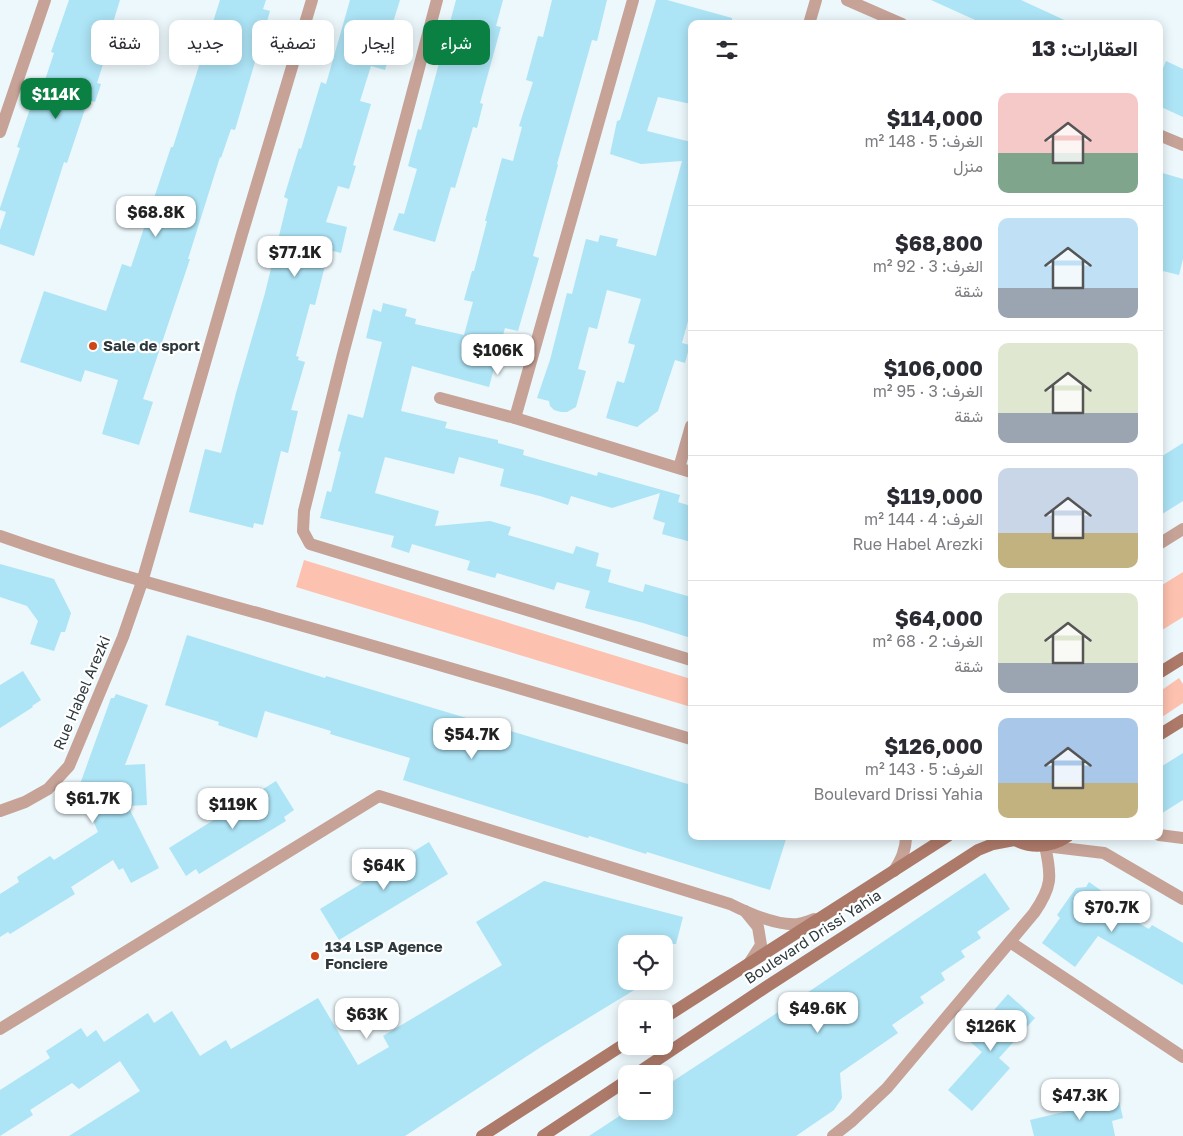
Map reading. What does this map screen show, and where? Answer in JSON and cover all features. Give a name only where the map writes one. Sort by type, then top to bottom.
[{"type":"main road","points":[[1163,670],[1183,658]]},
{"type":"main road","points":[[1163,732],[1183,720]]},
{"type":"main road","name":"Boulevard Drissi Yahia","points":[[673,1012],[942,840]]},
{"type":"main road","name":"Boulevard Drissi Yahia","points":[[649,1065],[978,850],[1005,840]]},
{"type":"main road","points":[[1017,840],[1034,846],[1045,846],[1061,840]]},
{"type":"main road","points":[[482,1136],[618,1048]]},
{"type":"main road","points":[[543,1136],[618,1085]]},
{"type":"street","points":[[0,132],[45,0]]},
{"type":"street","name":"Rue Habel Arezki","points":[[0,811],[25,802],[48,789],[68,766],[124,637],[142,582],[239,243],[312,0]]},
{"type":"street","points":[[437,0],[343,354],[304,511],[303,531],[310,544],[688,659]]},
{"type":"street","points":[[515,418],[633,0]]},
{"type":"street","points":[[810,20],[816,0]]},
{"type":"street","points":[[847,0],[893,20]]},
{"type":"street","points":[[1163,137],[1183,145]]},
{"type":"street","points":[[440,398],[515,418],[685,470],[688,448]]},
{"type":"street","points":[[1163,542],[1183,529]]},
{"type":"street","points":[[0,536],[142,582],[274,618],[688,738]]},
{"type":"street","points":[[0,1029],[379,796],[720,901],[788,924],[800,924],[823,916]]},
{"type":"street","points":[[1163,836],[1183,838]]},
{"type":"street","points":[[894,872],[903,857],[906,840]]},
{"type":"street","points":[[833,1136],[887,1088],[1034,913],[1048,889],[1050,869],[1045,846],[1104,853],[1183,898]]},
{"type":"street","points":[[745,911],[758,927],[761,945],[750,962]]},
{"type":"street","points":[[1010,942],[1183,1057]]},
{"type":"shaded area","points":[[304,560],[688,678],[688,706],[296,587]]},
{"type":"shaded area","points":[[1183,572],[1183,617],[1163,630],[1163,584]]},
{"type":"shaded area","points":[[1179,678],[1183,684],[1183,703],[1163,716],[1163,689]]},
{"type":"building","points":[[69,0],[120,0],[114,20],[91,20],[91,65],[103,65],[97,83],[101,84],[95,102],[88,100],[67,163],[64,162],[34,256],[0,244],[0,230],[6,212],[0,210],[0,208],[20,148],[17,147],[31,106],[36,107],[54,53],[51,52]]},
{"type":"building","points":[[220,0],[266,0],[263,9],[270,11],[267,20],[252,20],[252,65],[254,65],[235,130],[231,129],[220,157],[188,259],[190,259],[143,399],[153,402],[139,445],[102,434],[118,380],[85,370],[81,382],[20,362],[44,291],[106,311],[122,264],[131,267],[199,65],[242,65],[242,20],[214,20]]},
{"type":"building","points":[[350,0],[400,0],[394,20],[344,20]]},
{"type":"building","points":[[456,0],[503,0],[496,26],[501,27],[480,103],[483,104],[477,128],[473,127],[455,188],[451,187],[435,242],[393,230],[399,213],[404,214],[417,169],[408,166],[418,129],[421,130],[438,65],[490,65],[490,20],[451,20]]},
{"type":"building","points":[[552,0],[607,0],[597,41],[592,40],[557,164],[533,256],[539,258],[518,331],[505,328],[489,387],[412,366],[401,411],[447,422],[445,428],[498,440],[498,443],[524,450],[523,455],[597,476],[598,472],[680,495],[678,502],[688,505],[688,541],[662,534],[665,523],[653,519],[660,493],[612,508],[571,496],[568,505],[500,486],[504,469],[459,457],[454,474],[385,457],[375,493],[439,511],[435,526],[490,521],[511,527],[508,535],[573,554],[576,546],[599,553],[596,566],[611,570],[608,582],[643,592],[645,584],[688,596],[688,637],[585,608],[590,591],[557,582],[554,590],[497,573],[495,578],[467,570],[470,561],[412,544],[409,553],[391,547],[394,536],[320,518],[327,491],[331,492],[341,452],[338,451],[348,414],[363,418],[382,342],[366,338],[373,309],[381,312],[383,303],[407,309],[405,316],[416,319],[415,324],[464,335],[473,302],[464,300],[472,271],[474,271],[502,158],[513,161],[522,127],[519,126],[533,82],[526,80],[538,36],[543,37]]},
{"type":"building","points":[[656,0],[667,0],[732,18],[732,20],[688,20],[688,103],[658,97],[647,131],[688,141],[688,321],[682,343],[688,344],[688,352],[685,363],[675,360],[658,411],[637,427],[606,418],[617,381],[624,383],[635,345],[628,343],[641,299],[607,290],[597,329],[589,327],[578,369],[586,371],[576,407],[567,412],[561,412],[554,410],[550,406],[549,401],[537,398],[550,360],[567,293],[572,294],[586,239],[598,242],[600,235],[618,239],[616,246],[656,256],[682,161],[641,164],[610,154],[617,121],[620,120]]},
{"type":"building","points":[[931,0],[1021,0],[1064,20],[975,20]]},
{"type":"building","points":[[344,21],[344,65],[386,65],[385,70],[371,66],[360,101],[371,104],[353,165],[356,166],[349,189],[338,186],[326,222],[347,227],[341,253],[329,250],[315,305],[310,304],[296,356],[299,357],[298,360],[305,362],[291,410],[298,411],[288,453],[281,451],[263,525],[254,523],[253,528],[189,512],[205,449],[221,453],[265,293],[288,199],[284,197],[321,82],[326,84],[331,65],[334,65],[334,56]]},
{"type":"building","points":[[1166,61],[1183,69],[1183,117],[1163,108],[1163,68]]},
{"type":"building","points":[[1163,173],[1183,179],[1183,259],[1179,275],[1163,271]]},
{"type":"building","points":[[1183,443],[1183,501],[1163,514],[1163,456]]},
{"type":"building","points":[[0,564],[54,579],[71,613],[65,632],[61,632],[54,651],[30,644],[38,621],[27,606],[0,597]]},
{"type":"building","points":[[187,635],[325,678],[326,676],[688,784],[688,840],[786,840],[770,890],[647,852],[646,854],[589,836],[588,838],[403,780],[410,758],[330,734],[331,731],[265,711],[257,738],[218,725],[219,722],[165,705]]},
{"type":"building","points":[[23,671],[41,700],[0,728],[0,685]]},
{"type":"building","points":[[116,694],[148,705],[125,765],[145,764],[147,805],[128,806],[159,868],[131,883],[123,868],[119,870],[113,860],[71,887],[75,894],[10,934],[8,932],[0,937],[0,894],[19,882],[17,877],[50,856],[54,860],[98,832],[79,787],[111,698],[114,698]]},
{"type":"building","points":[[1183,753],[1183,800],[1163,812],[1163,766]]},
{"type":"building","points":[[276,781],[294,810],[284,817],[286,821],[199,874],[196,869],[186,876],[169,848]]},
{"type":"building","points":[[429,842],[448,874],[339,940],[320,909]]},
{"type":"building","points":[[985,873],[1010,909],[977,932],[981,938],[961,951],[965,957],[941,973],[945,980],[920,997],[924,1003],[892,1025],[898,1033],[840,1073],[842,1098],[834,1110],[796,1136],[589,1136],[618,1117],[618,1120],[673,1120],[673,1081]]},
{"type":"building","points":[[544,881],[683,917],[676,944],[673,944],[673,935],[618,935],[618,990],[634,990],[544,1045],[405,1136],[69,1136],[140,1091],[120,1061],[79,1089],[72,1083],[30,1110],[33,1115],[0,1136],[0,1090],[50,1058],[46,1051],[81,1028],[87,1037],[96,1030],[104,1042],[148,1013],[154,1023],[172,1011],[200,1056],[226,1040],[231,1049],[318,998],[358,1065],[389,1047],[383,1036],[502,965],[476,922]]},
{"type":"building","points":[[1089,882],[1113,899],[1112,901],[1119,906],[1116,910],[1149,929],[1152,925],[1183,943],[1183,985],[1098,936],[1075,967],[1042,943],[1060,918],[1057,915],[1076,888],[1086,887]]},
{"type":"building","points":[[1008,994],[1035,1018],[999,1058],[1010,1068],[972,1111],[948,1090],[982,1052],[968,1040]]},
{"type":"building","points":[[1106,1099],[1107,1104],[1119,1101],[1123,1118],[1112,1121],[1115,1136],[1034,1136],[1030,1120],[1080,1108],[1079,1106]]},
{"type":"place","name":"Sale de sport","points":[[93,346]]},
{"type":"place","name":"134 LSP Agence Fonciere","points":[[315,956]]}]
